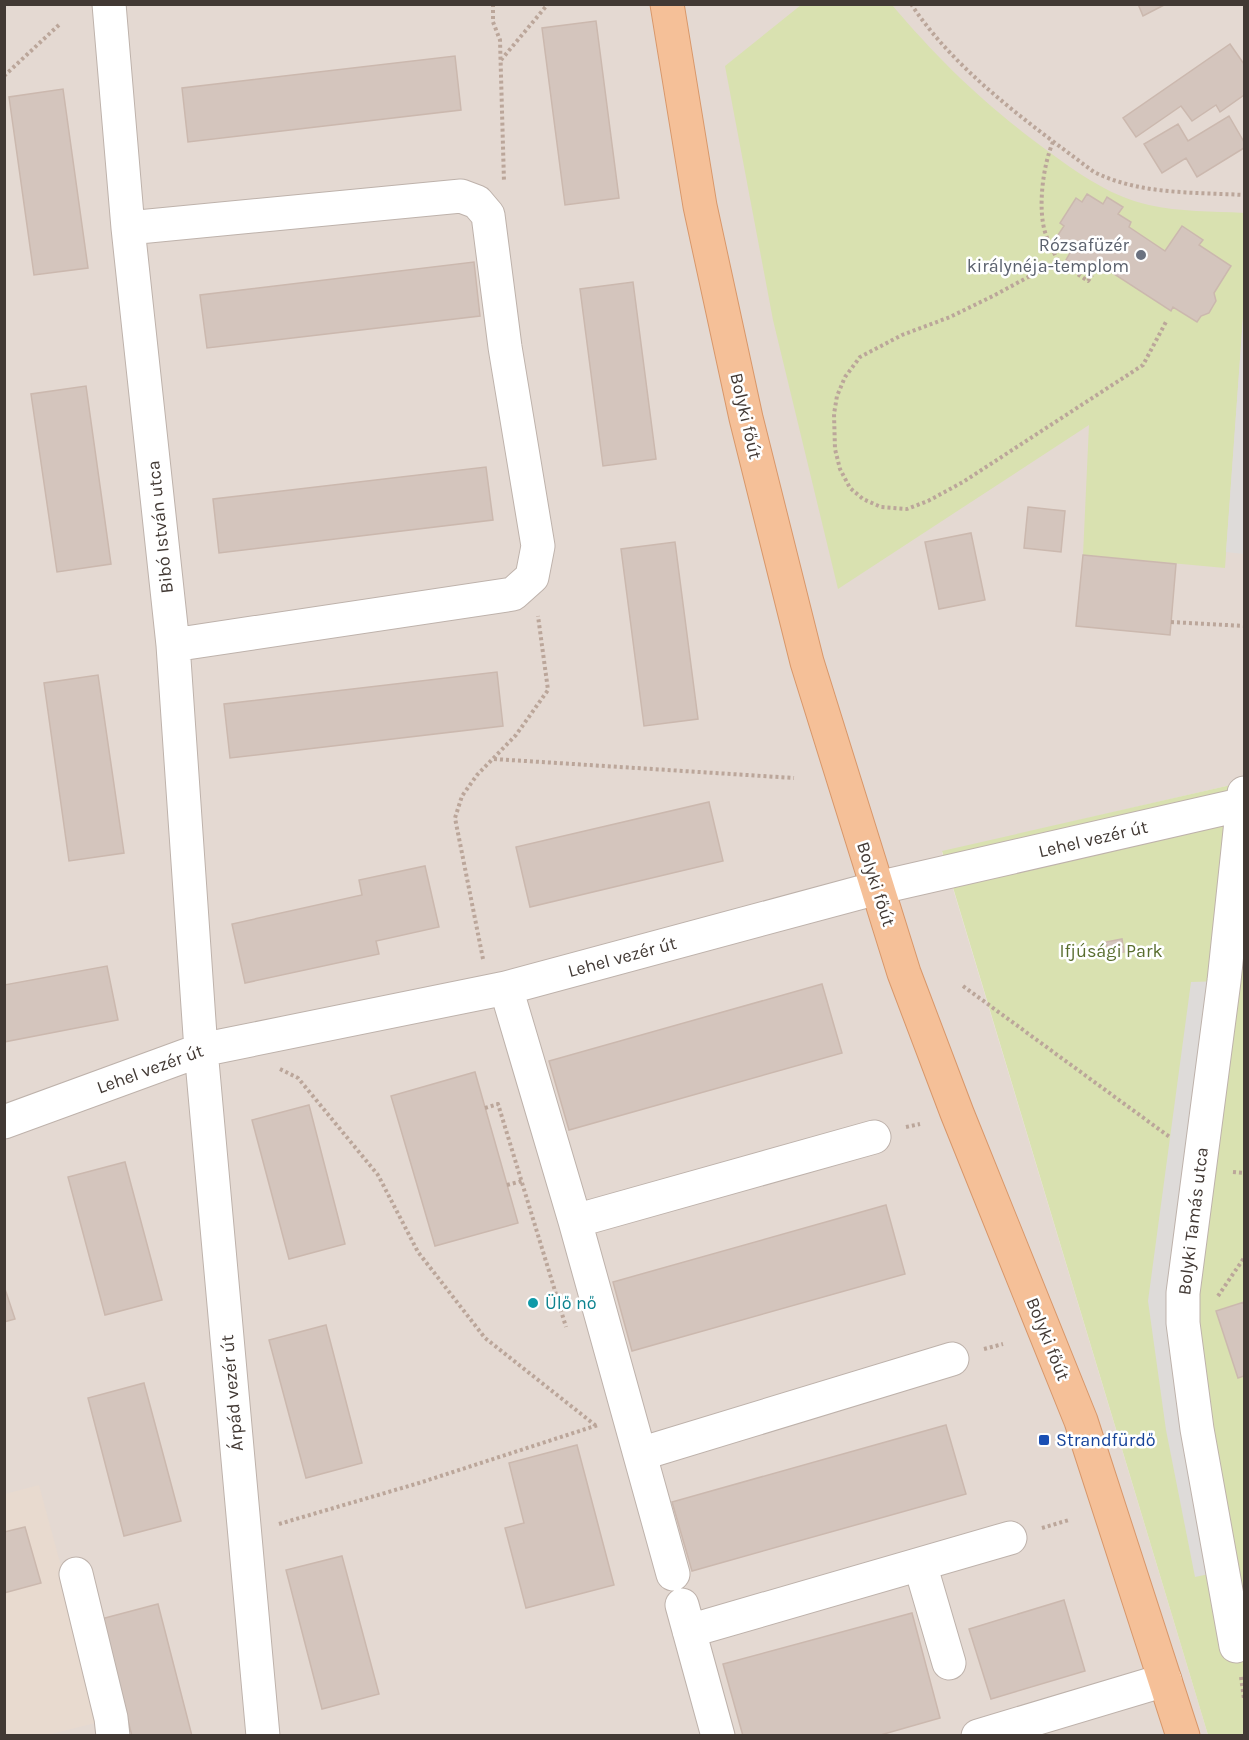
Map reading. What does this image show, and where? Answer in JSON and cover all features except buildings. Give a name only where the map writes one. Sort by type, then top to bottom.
[{"type":"main road","name":"Bolyki főút","points":[[666,4],[700,206],[746,418],[807,663],[904,973],[1081,1422],[1183,1736]]},
{"type":"street","name":"Bibó István utca","points":[[109,4],[128,228],[173,645],[201,1050]]},
{"type":"street","points":[[128,228],[462,196],[477,202],[488,215],[505,347],[538,546],[532,577],[513,594],[173,645]]},
{"type":"street","name":"Bolyki Tamás utca","points":[[1236,1646],[1197,1429],[1183,1323],[1183,1293],[1245,794]]},
{"type":"street","name":"Lehel vezér út","points":[[4,1122],[201,1050],[506,988],[877,888],[1244,804]]},
{"type":"street","points":[[506,988],[575,1221],[673,1574]]},
{"type":"street","name":"Árpád vezér út","points":[[201,1050],[263,1736]]},
{"type":"street","points":[[575,1221],[874,1137]]},
{"type":"street","points":[[640,1454],[952,1359]]},
{"type":"street","points":[[718,1736],[686,1618],[920,1564],[1010,1538]]},
{"type":"street","points":[[920,1564],[949,1663]]},
{"type":"street","points":[[76,1574],[111,1718],[113,1736]]},
{"type":"street","points":[[978,1736],[1032,1728],[1165,1680]]},
{"type":"path","points":[[488,215],[505,194],[500,40],[493,22],[493,4]]},
{"type":"path","points":[[500,60],[548,4]]},
{"type":"path","points":[[911,4],[921,20],[969,72],[1053,142],[1094,172],[1114,182],[1157,191],[1245,195]]},
{"type":"path","points":[[4,76],[61,23]]},
{"type":"path","points":[[1053,142],[1044,177],[1042,212],[1045,234],[1058,261],[1088,281],[1092,275]]},
{"type":"path","points":[[1058,261],[950,317],[902,335],[860,357],[845,377],[837,396],[834,414],[835,450],[840,470],[850,488],[863,499],[881,507],[907,509],[928,501],[963,482],[1143,365],[1167,321]]},
{"type":"path","points":[[1072,271],[1075,266]]},
{"type":"path","points":[[483,958],[455,818],[462,796],[477,775],[516,735],[548,690],[532,577]]},
{"type":"path","points":[[1171,622],[1245,626]]},
{"type":"path","points":[[493,759],[794,778]]},
{"type":"path","points":[[963,986],[1201,1160]]},
{"type":"path","points":[[277,1068],[298,1078],[378,1175],[418,1252],[485,1338],[606,1432]]},
{"type":"path","points":[[485,1108],[498,1104],[569,1336]]},
{"type":"path","points":[[507,1185],[522,1181]]},
{"type":"path","points":[[1218,1297],[1245,1258]]},
{"type":"path","points":[[593,1414],[596,1426]]},
{"type":"path","points":[[279,1524],[419,1483],[596,1426]]},
{"type":"shaded area","points":[[5,5],[1244,5],[1244,782],[942,852],[1208,1735],[5,1736]]},
{"type":"shaded area","points":[[1244,304],[1244,554],[1226,552]]},
{"type":"shaded area","points":[[1224,981],[1183,1293],[1223,1571],[1195,1577],[1166,1430],[1148,1301],[1191,982]]},
{"type":"shaded area","points":[[39,1485],[103,1721],[47,1735],[5,1736],[5,1494]]},
{"type":"green space","points":[[801,5],[892,5],[943,61],[978,95],[1037,143],[1090,180],[1119,195],[1149,205],[1184,210],[1244,213],[1244,304],[1225,568],[1083,555],[1089,425],[838,589],[773,320],[725,66]]},
{"type":"green space","name":"Ifjúsági Park","points":[[1244,782],[1244,1735],[1208,1735],[942,851]]},
{"type":"place","name":"Rózsafüzér királynéja-templom","points":[[1141,255]]},
{"type":"place","name":"Ülő nő","points":[[533,1303]]},
{"type":"place","name":"Strandfürdő","points":[[1044,1440]]}]
